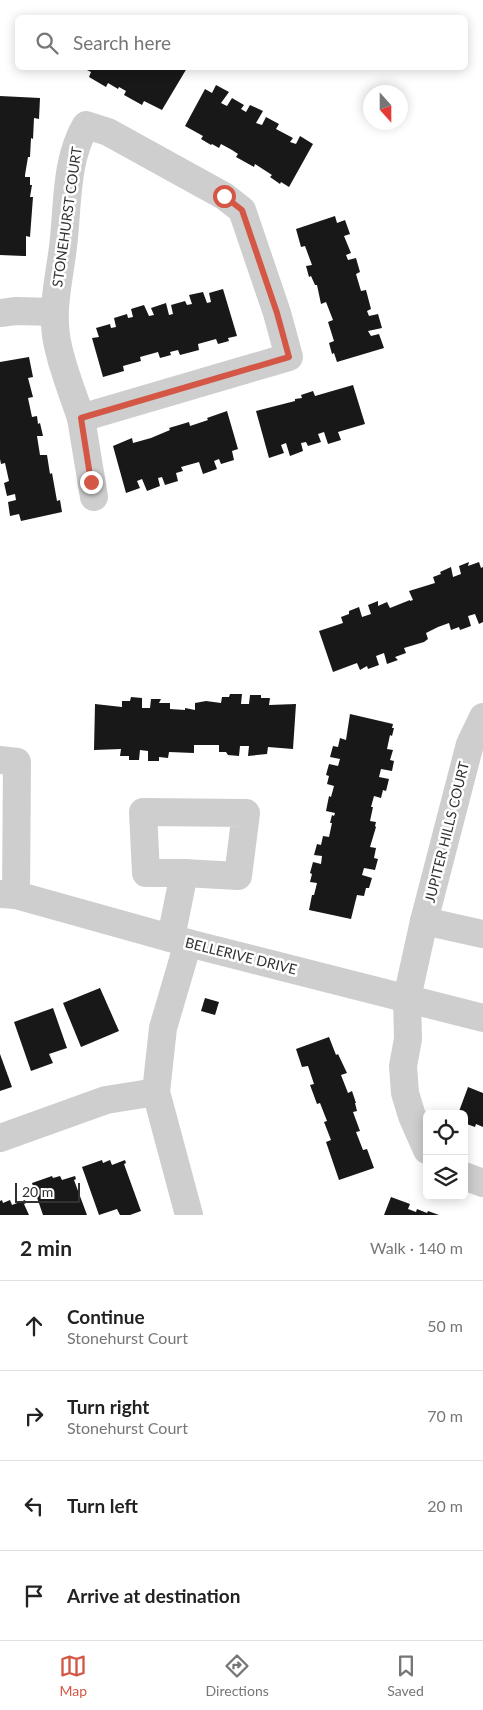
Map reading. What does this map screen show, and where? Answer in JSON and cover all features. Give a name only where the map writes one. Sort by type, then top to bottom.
[{"type":"street","name":"STONEHURST COURT","points":[[86,125],[108,132],[224,196],[242,210],[277,313],[289,357],[81,418],[58,346],[54,312],[70,179],[78,138],[86,125]]},
{"type":"street","points":[[0,313],[16,311],[54,312]]},
{"type":"street","points":[[81,418],[94,497]]},
{"type":"street","name":"JUPITER HILLS COURT","points":[[423,1141],[412,1116],[405,1093],[403,1066],[408,1039],[406,998],[470,744],[483,717]]},
{"type":"street","points":[[0,760],[17,762],[8,894]]},
{"type":"street","points":[[184,873],[180,940],[163,1028],[156,1092],[189,1215]]},
{"type":"street","name":"BELLERIVE DRIVE","points":[[8,894],[483,1018]]},
{"type":"street","name":"JUPITER HILLS COURT","points":[[424,921],[483,934]]},
{"type":"street","points":[[0,1138],[106,1100],[156,1092]]},
{"type":"street","points":[[468,1177],[483,1183]]},
{"type":"building","points":[[87,70],[186,70],[162,110],[144,101],[142,105],[124,95],[126,91],[119,87],[118,89],[108,83],[106,87],[89,77],[91,72]]},
{"type":"building","points":[[216,85],[229,92],[221,103],[227,106],[232,98],[244,105],[241,109],[246,112],[250,105],[263,111],[256,123],[262,125],[266,117],[279,124],[276,129],[293,138],[290,142],[296,144],[300,136],[313,144],[289,187],[281,182],[280,184],[270,177],[272,175],[255,164],[254,167],[236,157],[238,154],[221,144],[219,148],[211,145],[201,139],[203,136],[185,126],[205,89],[212,93]]},
{"type":"building","points":[[0,96],[40,98],[39,119],[34,118],[33,139],[31,138],[30,157],[28,157],[25,175],[25,177],[30,177],[30,185],[32,185],[30,197],[33,197],[30,237],[26,236],[26,256],[0,255]]},
{"type":"building","points":[[335,216],[337,223],[345,220],[350,234],[344,236],[351,253],[346,255],[348,260],[356,258],[360,272],[356,274],[361,291],[366,290],[371,309],[367,311],[369,316],[378,314],[382,328],[368,331],[371,336],[379,334],[384,348],[337,362],[334,353],[332,354],[329,343],[334,341],[328,322],[333,320],[326,302],[321,304],[317,285],[315,285],[311,276],[309,277],[306,266],[312,265],[305,246],[301,247],[296,229]]},
{"type":"building","points":[[223,289],[237,336],[228,338],[229,341],[218,344],[216,339],[198,344],[199,350],[180,355],[178,350],[170,352],[171,355],[160,358],[158,352],[140,357],[141,361],[123,366],[124,371],[103,377],[92,338],[99,337],[96,328],[110,324],[111,328],[116,327],[114,318],[127,314],[128,318],[133,317],[131,309],[144,305],[149,316],[154,315],[151,308],[166,303],[169,315],[173,314],[171,305],[185,301],[187,305],[192,304],[189,295],[203,292],[207,303],[211,302],[209,293]]},
{"type":"building","points":[[29,357],[33,377],[28,378],[33,397],[28,398],[32,417],[37,416],[43,436],[37,436],[40,455],[47,455],[57,501],[60,500],[62,512],[21,521],[19,514],[10,516],[8,502],[16,500],[15,494],[7,496],[4,483],[9,481],[5,463],[1,464],[0,459],[0,362]]},
{"type":"building","points":[[353,385],[365,424],[338,432],[341,440],[328,444],[324,432],[318,434],[321,442],[308,446],[306,442],[301,443],[303,451],[290,456],[286,443],[281,445],[284,453],[269,458],[256,411],[295,401],[295,399],[302,398],[301,395],[313,391],[315,396]]},
{"type":"building","points":[[227,411],[238,449],[232,451],[234,460],[221,464],[219,459],[214,461],[217,469],[203,474],[199,462],[181,467],[183,471],[176,473],[178,481],[165,485],[162,477],[158,478],[160,486],[147,491],[142,479],[137,481],[140,488],[126,493],[113,446],[132,438],[133,443],[151,438],[170,430],[169,428],[189,422],[190,426]]},
{"type":"building","points":[[469,562],[468,566],[479,562],[481,568],[483,567],[483,622],[479,624],[475,614],[468,616],[471,626],[460,630],[459,627],[451,630],[449,623],[438,627],[426,633],[428,639],[424,642],[404,648],[406,653],[395,657],[398,660],[387,664],[384,653],[376,656],[379,665],[368,669],[367,666],[360,670],[357,663],[333,672],[319,631],[343,623],[341,617],[359,607],[362,617],[371,614],[368,605],[378,601],[378,606],[387,602],[390,608],[413,600],[409,591],[435,583],[433,577],[451,567],[453,577],[461,574],[459,566]]},
{"type":"building","points":[[230,694],[242,694],[241,704],[249,704],[250,695],[261,695],[261,698],[270,698],[269,705],[296,704],[293,749],[268,747],[267,754],[248,756],[249,746],[240,746],[239,756],[219,752],[219,745],[194,745],[194,753],[169,752],[168,758],[159,757],[159,761],[148,761],[148,751],[140,750],[139,760],[129,760],[129,756],[120,756],[121,749],[94,750],[95,704],[122,707],[122,701],[130,701],[131,697],[142,698],[142,708],[150,708],[151,699],[161,699],[159,703],[170,703],[170,709],[185,710],[185,708],[195,710],[195,703],[206,701],[221,703],[222,697],[229,697]]},
{"type":"building","points":[[350,714],[393,724],[392,728],[394,728],[392,736],[390,735],[387,749],[393,750],[390,760],[394,761],[392,771],[381,769],[379,777],[389,779],[386,791],[383,790],[381,798],[374,796],[371,807],[373,807],[370,821],[376,822],[376,827],[370,847],[376,848],[374,858],[378,859],[375,870],[364,868],[362,875],[372,878],[364,896],[357,895],[351,919],[309,910],[317,883],[310,882],[312,874],[310,873],[313,862],[321,864],[322,856],[314,855],[317,844],[321,845],[323,836],[329,837],[332,815],[334,816],[335,813],[326,811],[329,796],[331,797],[334,786],[327,784],[329,776],[326,775],[329,764],[338,766],[340,759],[330,757],[333,746],[338,747],[340,738],[346,740]]},
{"type":"building","points":[[100,988],[119,1031],[81,1047],[63,1003]]},
{"type":"building","points":[[205,998],[219,1002],[215,1015],[201,1011]]},
{"type":"building","points":[[53,1008],[67,1048],[49,1054],[53,1063],[31,1071],[14,1022]]},
{"type":"building","points":[[329,1037],[336,1055],[338,1054],[347,1073],[341,1075],[348,1093],[352,1091],[356,1103],[357,1111],[353,1112],[360,1131],[356,1132],[363,1150],[367,1149],[374,1168],[339,1180],[326,1142],[331,1140],[324,1122],[327,1121],[320,1103],[317,1104],[310,1085],[314,1084],[308,1066],[302,1067],[296,1049]]},
{"type":"building","points":[[0,1054],[12,1087],[0,1091]]},
{"type":"building","points":[[468,1087],[483,1093],[483,1127],[476,1124],[475,1127],[468,1124],[468,1110],[459,1110]]},
{"type":"building","points":[[102,1160],[103,1163],[110,1160],[112,1165],[125,1160],[126,1163],[124,1164],[141,1211],[130,1215],[120,1215],[117,1209],[99,1215],[82,1167]]},
{"type":"building","points":[[52,1176],[53,1178],[60,1176],[62,1180],[75,1176],[76,1179],[74,1180],[87,1215],[43,1215],[32,1183]]},
{"type":"building","points":[[391,1197],[410,1204],[408,1209],[416,1212],[417,1209],[439,1215],[384,1215]]},
{"type":"building","points":[[2,1200],[3,1203],[10,1200],[12,1205],[25,1200],[26,1203],[24,1204],[29,1215],[0,1215],[0,1201]]},
{"type":"route","points":[[91,482],[81,418],[289,357],[277,313],[242,210],[224,196]]}]
